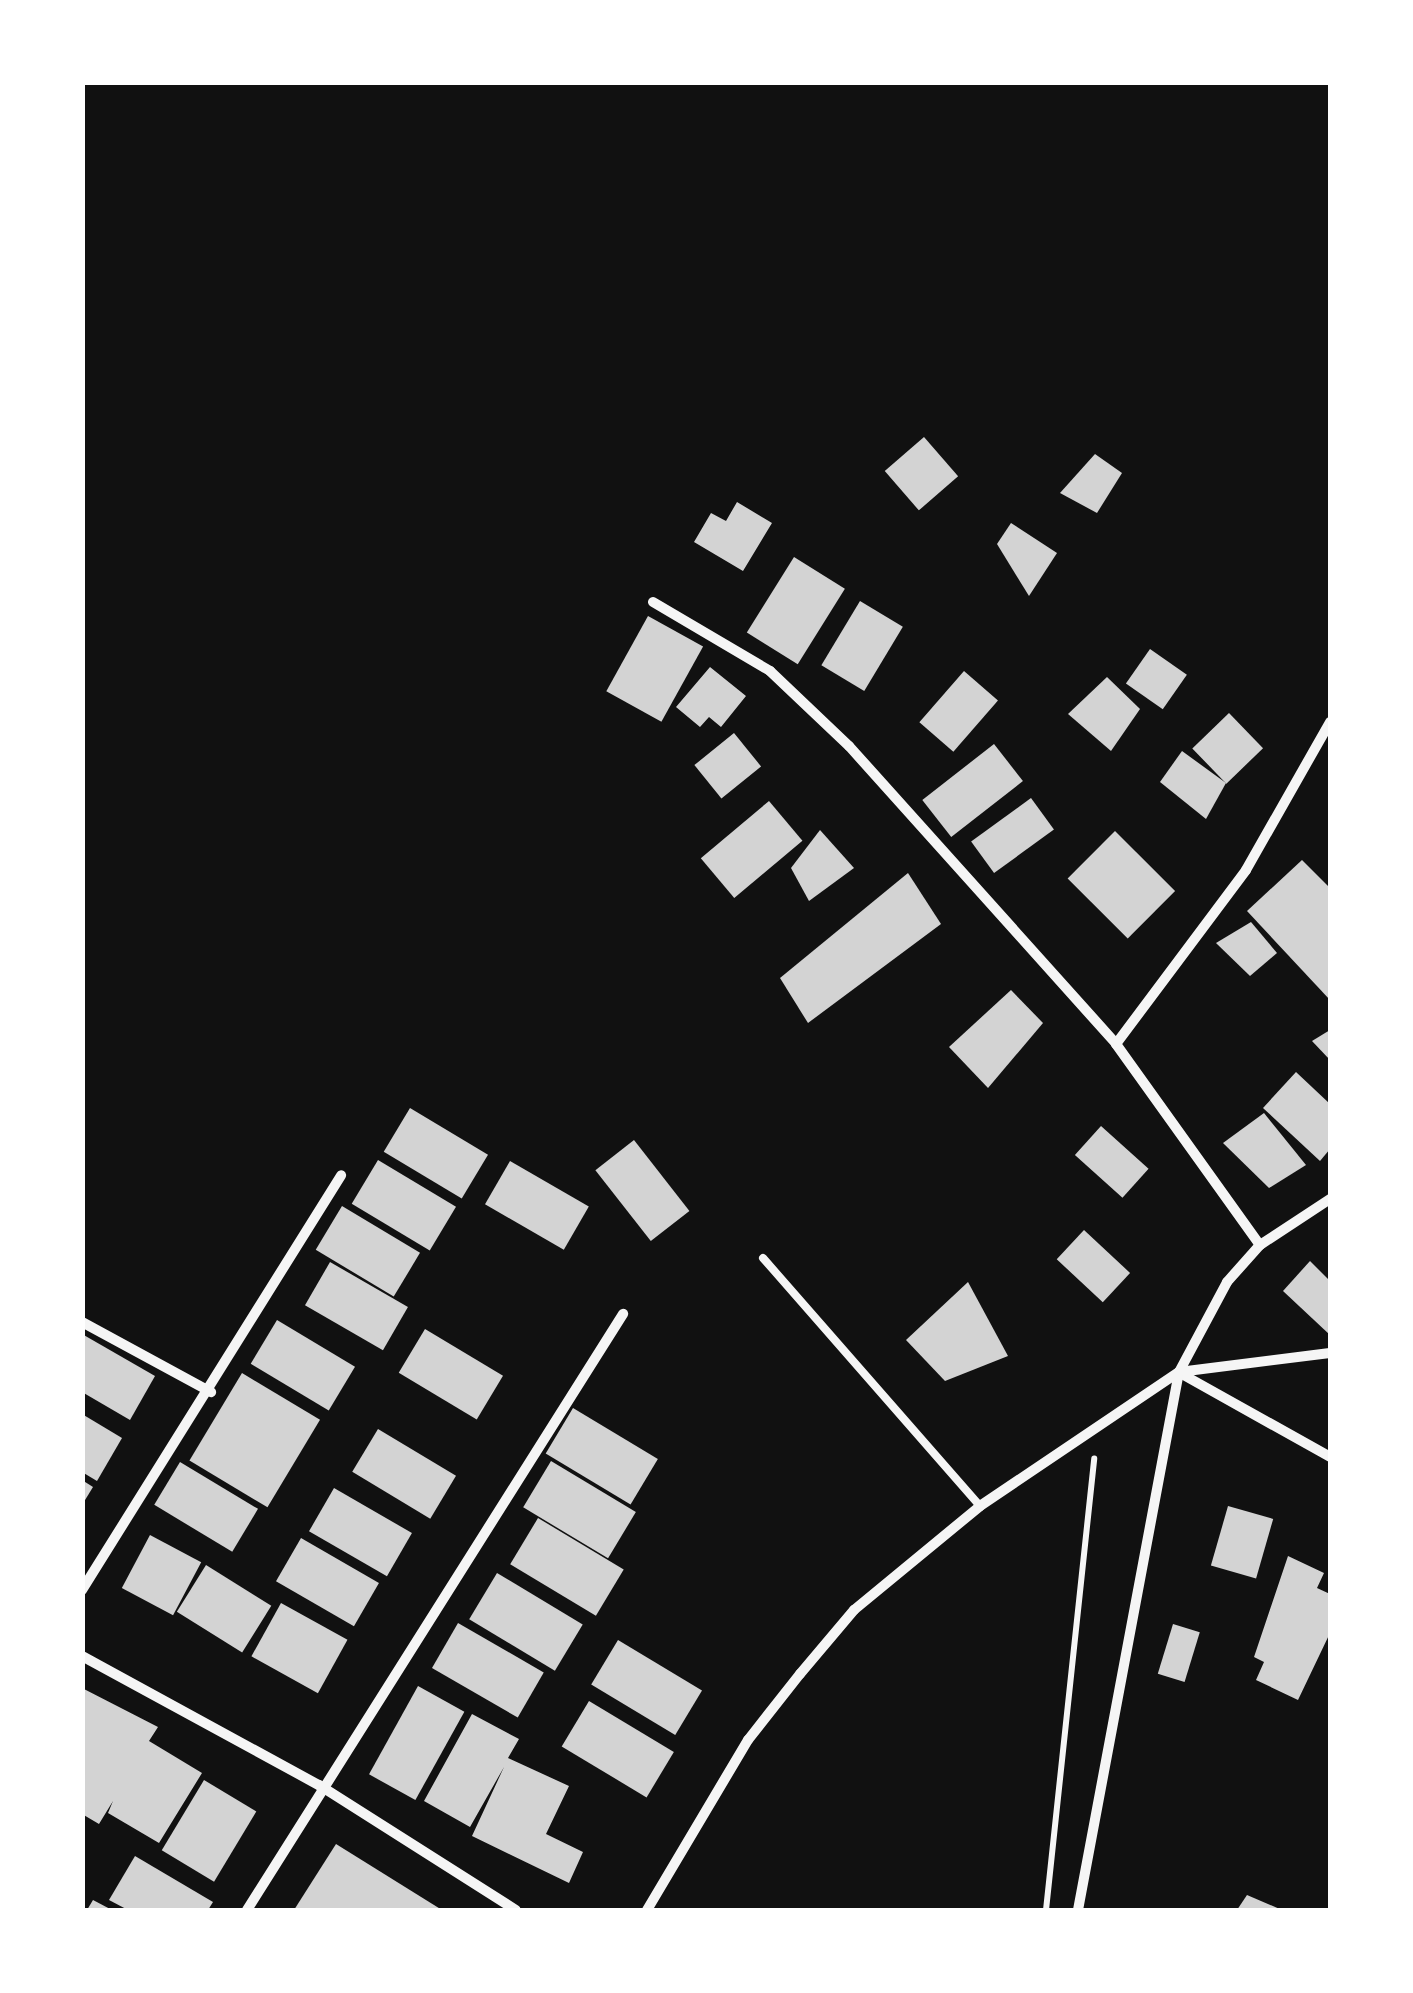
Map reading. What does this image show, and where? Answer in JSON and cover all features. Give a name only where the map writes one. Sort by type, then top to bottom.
[{"type":"street","points":[[653,602],[770,670],[836,733],[1116,1044],[1260,1245]]},
{"type":"street","points":[[1116,1044],[1246,870],[1330,722]]},
{"type":"street","points":[[82,1590],[211,1392],[341,1175]]},
{"type":"street","points":[[1078,1910],[1179,1372],[1227,1282],[1260,1245],[1330,1199]]},
{"type":"street","points":[[247,1910],[319,1785],[623,1314]]},
{"type":"street","points":[[82,1322],[211,1392]]},
{"type":"street","points":[[646,1910],[748,1740],[800,1674],[854,1610],[980,1506],[1179,1372],[1330,1352]]},
{"type":"street","points":[[1179,1372],[1330,1457]]},
{"type":"street","points":[[82,1656],[319,1785],[516,1910]]},
{"type":"lane","points":[[764,1258],[980,1506]]},
{"type":"path","points":[[1046,1910],[1097,1429]]},
{"type":"building","points":[[924,437],[958,476],[919,510],[885,471]]},
{"type":"building","points":[[1095,454],[1122,473],[1097,513],[1060,493]]},
{"type":"building","points":[[737,502],[772,523],[743,571],[694,542],[711,513],[726,521]]},
{"type":"building","points":[[1011,523],[1057,553],[1029,596],[997,544]]},
{"type":"building","points":[[794,557],[845,589],[798,664],[747,632]]},
{"type":"building","points":[[860,601],[903,627],[864,691],[821,665]]},
{"type":"building","points":[[648,616],[703,647],[661,722],[606,691]]},
{"type":"building","points":[[1150,649],[1187,675],[1163,709],[1126,683]]},
{"type":"building","points":[[710,667],[746,696],[721,727],[709,717],[700,727],[676,707]]},
{"type":"building","points":[[964,671],[998,701],[953,752],[919,722]]},
{"type":"building","points":[[1107,677],[1140,709],[1111,751],[1068,714]]},
{"type":"building","points":[[1229,713],[1263,748],[1226,784],[1192,748]]},
{"type":"building","points":[[734,733],[761,766],[721,799],[694,765]]},
{"type":"building","points":[[994,744],[1023,781],[951,837],[922,800]]},
{"type":"building","points":[[1182,751],[1226,783],[1206,819],[1160,782]]},
{"type":"building","points":[[1031,798],[1054,830],[994,873],[971,841]]},
{"type":"building","points":[[769,801],[802,841],[734,898],[701,858]]},
{"type":"building","points":[[820,830],[854,868],[809,901],[791,868]]},
{"type":"building","points":[[1115,831],[1175,891],[1128,938],[1068,878]]},
{"type":"building","points":[[1302,860],[1330,888],[1330,1000],[1247,911]]},
{"type":"building","points":[[908,873],[941,924],[808,1023],[780,978]]},
{"type":"building","points":[[1251,922],[1277,953],[1250,976],[1216,943]]},
{"type":"building","points":[[1011,990],[1043,1023],[988,1088],[949,1047]]},
{"type":"building","points":[[1330,1030],[1330,1060],[1312,1041]]},
{"type":"building","points":[[1296,1072],[1330,1104],[1330,1149],[1320,1161],[1263,1108]]},
{"type":"building","points":[[410,1108],[488,1155],[462,1199],[384,1152]]},
{"type":"building","points":[[1264,1113],[1306,1165],[1269,1188],[1223,1143]]},
{"type":"building","points":[[1101,1126],[1149,1169],[1122,1198],[1075,1155]]},
{"type":"building","points":[[634,1140],[689,1211],[651,1241],[595,1170]]},
{"type":"building","points":[[378,1160],[456,1207],[430,1251],[352,1204]]},
{"type":"building","points":[[510,1161],[589,1206],[564,1250],[485,1204]]},
{"type":"building","points":[[342,1206],[420,1253],[394,1297],[316,1250]]},
{"type":"building","points":[[1084,1230],[1130,1273],[1103,1302],[1057,1259]]},
{"type":"building","points":[[1310,1261],[1330,1281],[1330,1335],[1283,1291]]},
{"type":"building","points":[[330,1262],[408,1307],[383,1350],[305,1305]]},
{"type":"building","points":[[968,1282],[1008,1356],[945,1381],[906,1340]]},
{"type":"building","points":[[277,1320],[355,1367],[329,1411],[251,1364]]},
{"type":"building","points":[[425,1329],[503,1376],[477,1420],[399,1373]]},
{"type":"building","points":[[82,1334],[155,1376],[130,1420],[82,1392]]},
{"type":"building","points":[[242,1373],[320,1420],[267,1507],[189,1460]]},
{"type":"building","points":[[573,1408],[658,1459],[631,1504],[546,1453]]},
{"type":"building","points":[[82,1414],[122,1438],[97,1481],[82,1472]]},
{"type":"building","points":[[378,1429],[456,1476],[430,1519],[352,1472]]},
{"type":"building","points":[[551,1461],[636,1512],[608,1558],[523,1507]]},
{"type":"building","points":[[180,1462],[258,1509],[232,1552],[154,1505]]},
{"type":"building","points":[[82,1480],[93,1487],[82,1505]]},
{"type":"building","points":[[334,1488],[412,1533],[387,1576],[309,1531]]},
{"type":"building","points":[[1228,1506],[1273,1519],[1256,1579],[1211,1566]]},
{"type":"building","points":[[538,1518],[624,1570],[596,1616],[510,1564]]},
{"type":"building","points":[[150,1535],[201,1562],[173,1615],[122,1588]]},
{"type":"building","points":[[301,1538],[379,1583],[354,1626],[276,1581]]},
{"type":"building","points":[[1288,1556],[1324,1573],[1317,1588],[1330,1594],[1330,1633],[1298,1700],[1256,1680],[1264,1662],[1254,1657]]},
{"type":"building","points":[[206,1565],[271,1606],[242,1652],[177,1612]]},
{"type":"building","points":[[497,1573],[583,1625],[555,1671],[469,1619]]},
{"type":"building","points":[[281,1603],[347,1640],[318,1693],[251,1656]]},
{"type":"building","points":[[458,1623],[544,1672],[518,1718],[432,1668]]},
{"type":"building","points":[[1173,1624],[1200,1632],[1185,1682],[1158,1674]]},
{"type":"building","points":[[618,1640],[702,1690],[675,1735],[591,1685]]},
{"type":"building","points":[[418,1686],[464,1712],[415,1800],[369,1774]]},
{"type":"building","points":[[82,1688],[158,1727],[149,1741],[202,1773],[159,1843],[108,1813],[113,1801],[99,1824],[82,1814]]},
{"type":"building","points":[[589,1701],[674,1752],[647,1797],[562,1746]]},
{"type":"building","points":[[472,1714],[519,1739],[508,1758],[569,1786],[546,1834],[583,1852],[569,1883],[472,1836],[504,1767],[470,1827],[424,1801]]},
{"type":"building","points":[[204,1780],[256,1811],[214,1882],[162,1850]]},
{"type":"building","points":[[336,1844],[442,1910],[294,1910]]},
{"type":"building","points":[[135,1856],[213,1902],[208,1910],[128,1910],[109,1900]]},
{"type":"building","points":[[1247,1895],[1282,1910],[1237,1910]]},
{"type":"building","points":[[93,1900],[112,1910],[87,1910]]}]
